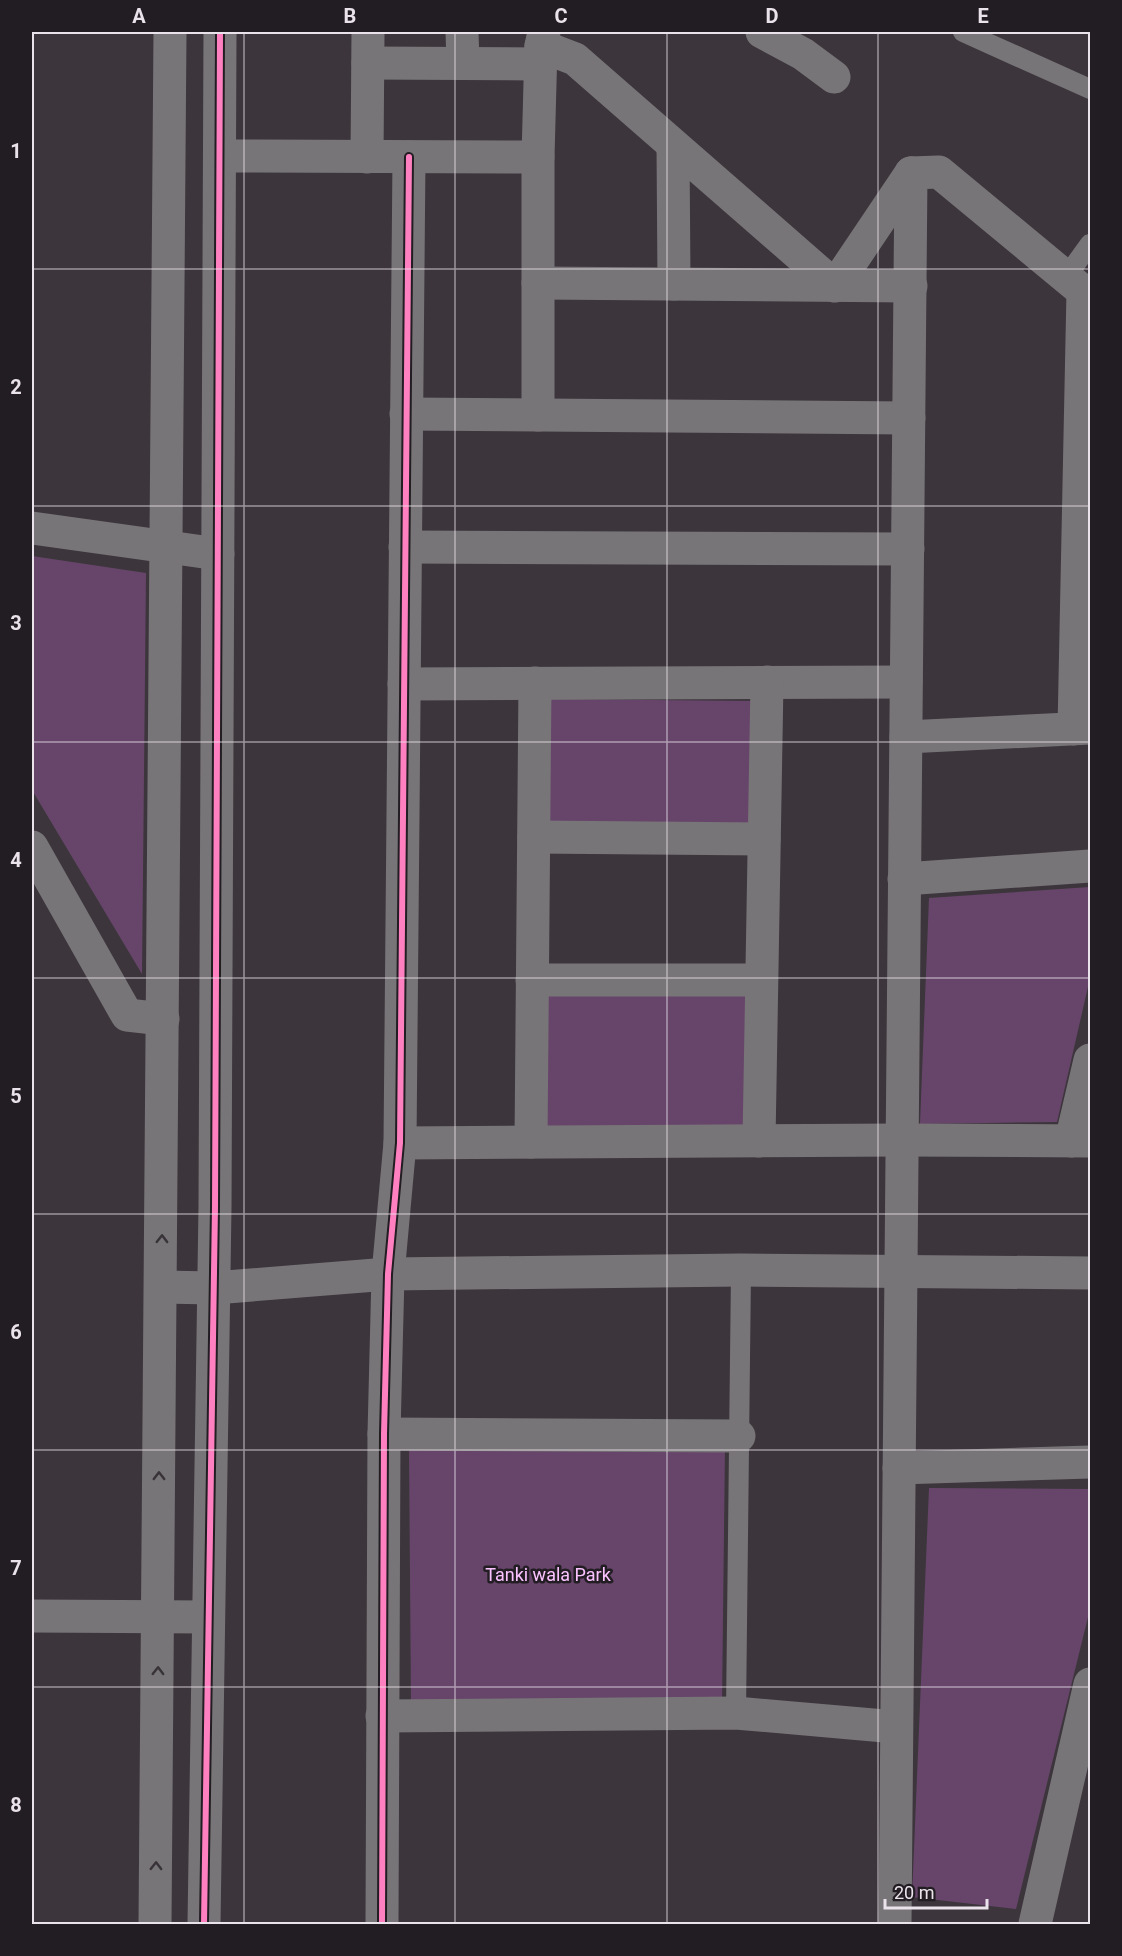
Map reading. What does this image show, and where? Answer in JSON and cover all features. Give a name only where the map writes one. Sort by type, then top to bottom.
[{"type":"street","points":[[155,1924],[171,32]]},
{"type":"street","points":[[204,1924],[214,1288],[220,32]]},
{"type":"street","points":[[462,32],[463,63]]},
{"type":"street","points":[[762,32],[803,54],[834,76]]},
{"type":"street","points":[[367,157],[368,47],[463,63],[542,47],[575,59],[835,286]]},
{"type":"street","points":[[538,415],[538,158],[542,47]]},
{"type":"street","points":[[673,145],[674,284]]},
{"type":"street","points":[[220,156],[538,158]]},
{"type":"street","points":[[382,1924],[384,1434],[388,1274],[400,1143],[408,157]]},
{"type":"street","points":[[906,737],[1082,728],[1080,288],[939,172],[911,173]]},
{"type":"street","points":[[835,286],[911,173]]},
{"type":"street","points":[[895,1924],[911,173]]},
{"type":"street","points":[[538,283],[910,286]]},
{"type":"street","points":[[406,414],[909,418]]},
{"type":"street","points":[[32,528],[218,554]]},
{"type":"street","points":[[405,547],[908,549]]},
{"type":"street","points":[[759,1141],[767,682]]},
{"type":"street","points":[[404,684],[906,682]]},
{"type":"street","points":[[531,1143],[535,683]]},
{"type":"street","points":[[534,837],[764,839]]},
{"type":"street","points":[[32,848],[127,1015],[163,1019]]},
{"type":"street","points":[[904,879],[1090,866]]},
{"type":"street","points":[[532,980],[762,980]]},
{"type":"street","points":[[400,1143],[1081,1141],[1090,1060]]},
{"type":"street","points":[[161,1287],[214,1288],[388,1274],[741,1270],[1090,1273]]},
{"type":"street","points":[[384,1434],[739,1436]]},
{"type":"street","points":[[899,1468],[1090,1462]]},
{"type":"street","points":[[32,1616],[208,1617]]},
{"type":"street","points":[[1035,1924],[1083,1751],[1090,1684]]},
{"type":"street","points":[[382,1716],[736,1713],[896,1727]]},
{"type":"lane","points":[[963,32],[1090,89]]},
{"type":"lane","points":[[1080,288],[1090,244]]},
{"type":"lane","points":[[736,1713],[741,1270]]},
{"type":"green space","points":[[32,556],[146,573],[142,974],[32,790]]},
{"type":"green space","points":[[550,699],[756,701],[755,829],[548,827]]},
{"type":"green space","points":[[1090,887],[1090,978],[1057,1122],[920,1124],[929,898]]},
{"type":"green space","points":[[546,994],[752,995],[750,1132],[545,1131]]},
{"type":"green space","name":"Tanki wala Park","points":[[725,1444],[722,1703],[411,1705],[409,1447]]},
{"type":"green space","points":[[929,1488],[1090,1489],[1090,1609],[1016,1909],[912,1897]]},
{"type":"cycle path","points":[[204,1924],[215,1207],[220,32]]},
{"type":"cycle path","points":[[382,1924],[384,1434],[388,1274],[400,1143],[409,157]]}]
